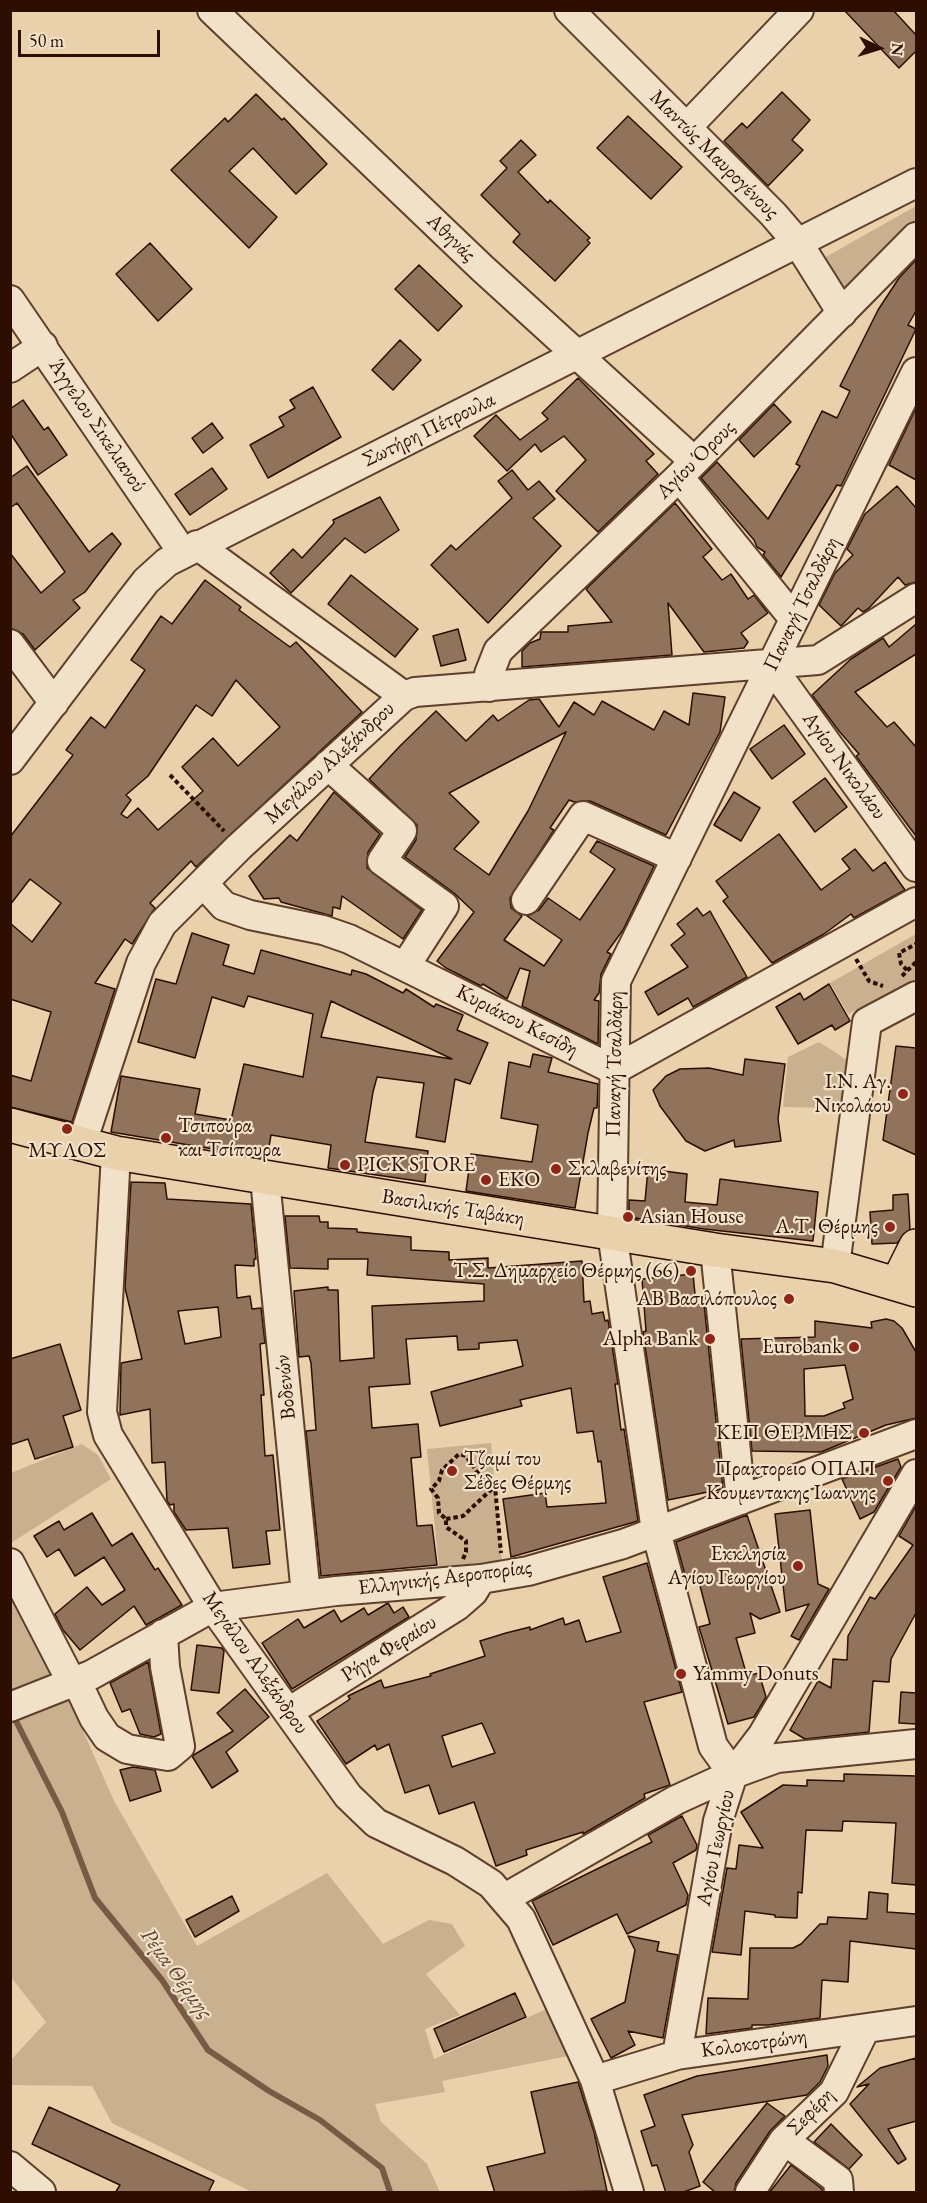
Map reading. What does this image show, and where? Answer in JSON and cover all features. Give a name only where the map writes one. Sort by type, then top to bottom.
[{"type":"main road","name":"Βασιλικής Ταβάκη","points":[[10,1125],[116,1154],[715,1250],[835,1266],[907,1286]]},
{"type":"main road","points":[[907,1286],[916,1246]]},
{"type":"street","name":"Αθηνάς","points":[[212,10],[577,356],[686,469],[794,619]]},
{"type":"street","name":"Μαντώς Μαυρογένους","points":[[569,10],[773,214],[798,243],[842,313]]},
{"type":"street","points":[[687,128],[799,10]]},
{"type":"street","name":"Σωτήρη Πέτρουλα","points":[[10,760],[146,581],[167,562],[916,183]]},
{"type":"street","name":"Αγίου Όρους","points":[[489,687],[489,674],[498,651],[686,469],[916,237]]},
{"type":"street","name":"Άγγελου Σικελιανού","points":[[10,300],[190,549],[404,696]]},
{"type":"street","points":[[10,368],[43,346]]},
{"type":"street","name":"Παναγή Τσαλδάρη","points":[[733,1774],[713,1746],[656,1532],[612,1233],[616,981],[916,372]]},
{"type":"street","name":"Μεγάλου Αλεξάνδρου","points":[[81,1146],[141,963],[162,924],[239,847],[404,696],[415,692],[771,666],[818,660],[916,598]]},
{"type":"street","points":[[10,644],[54,703]]},
{"type":"street","name":"Αγίου Νικολάου","points":[[771,666],[916,867]]},
{"type":"street","points":[[328,765],[402,831],[382,861],[444,906],[406,965]]},
{"type":"street","points":[[526,900],[583,816],[677,858]]},
{"type":"street","name":"Κυριάκου Κεσίδη","points":[[203,883],[224,906],[250,915],[343,937],[406,965],[614,1070]]},
{"type":"street","points":[[614,1070],[916,902]]},
{"type":"street","points":[[835,1266],[867,1022],[904,986]]},
{"type":"street","name":"Μεγάλου Αλεξάνδρου","points":[[116,1154],[102,1412],[116,1449],[213,1607],[290,1711],[340,1785],[362,1812],[382,1826],[455,1861],[491,1884],[521,1919],[539,1953],[595,2080],[629,2193]]},
{"type":"street","name":"Βοδενών","points":[[265,1179],[306,1595]]},
{"type":"street","points":[[715,1250],[741,1500]]},
{"type":"street","name":"Ελληνικής Αεροπορίας","points":[[10,1707],[65,1686],[213,1607],[306,1595],[468,1580],[512,1574],[574,1559],[656,1532],[916,1434]]},
{"type":"street","name":"Αγίου Γεωργίου","points":[[677,2055],[718,1821],[733,1774],[762,1736],[916,1474]]},
{"type":"street","points":[[10,1563],[65,1686],[106,1737],[133,1751],[168,1756],[180,1746],[165,1667],[163,1635]]},
{"type":"street","name":"Ρήγα Φεραίου","points":[[290,1711],[457,1606],[473,1592],[468,1580]]},
{"type":"street","points":[[505,1898],[676,1800],[733,1774],[777,1758],[916,1744]]},
{"type":"street","name":"Κολοκοτρώνη","points":[[595,2080],[677,2055],[916,2022]]},
{"type":"street","name":"Σεφέρη","points":[[750,2193],[784,2140],[834,2092],[866,2029]]},
{"type":"street","points":[[784,2140],[838,2180],[839,2193]]},
{"type":"street","points":[[10,2166],[40,2193]]},
{"type":"path","points":[[170,775],[239,847]]},
{"type":"path","points":[[916,944],[899,953],[901,964],[907,970],[916,962]]},
{"type":"path","points":[[854,957],[869,981],[881,986],[887,985]]},
{"type":"path","points":[[459,1454],[466,1456],[480,1476],[495,1486],[501,1561],[468,1580],[459,1565],[466,1552],[466,1540],[456,1533],[451,1533],[446,1527],[446,1520],[439,1513],[438,1498],[431,1489],[449,1460],[459,1454]]},
{"type":"path","points":[[446,1520],[463,1515],[495,1486]]},
{"type":"shaded area","points":[[916,206],[916,226],[848,293],[840,292],[824,258]]},
{"type":"shaded area","points":[[916,934],[916,979],[848,1014],[830,983]]},
{"type":"shaded area","points":[[819,1042],[850,1062],[845,1108],[783,1107],[788,1057]]},
{"type":"shaded area","points":[[491,1443],[502,1561],[439,1567],[427,1449]]},
{"type":"shaded area","points":[[82,1444],[98,1455],[111,1479],[11,1543],[11,1473]]},
{"type":"shaded area","points":[[10,1589],[58,1681],[10,1698]]},
{"type":"shaded area","points":[[68,1697],[114,1801],[197,1946],[327,1873],[383,1944],[429,1920],[452,1924],[465,1946],[426,1974],[460,2015],[425,2029],[434,2059],[547,2009],[568,2056],[442,2081],[445,2092],[375,2104],[381,2122],[427,2164],[440,2192],[252,2192],[112,2123],[92,2086],[11,2085],[10,2061],[46,2022],[11,1977],[11,1716]]},
{"type":"building","points":[[844,10],[893,10],[916,35],[916,51],[899,68]]},
{"type":"building","points":[[782,92],[810,120],[792,140],[803,150],[768,186],[724,141],[742,123],[747,128]]},
{"type":"building","points":[[256,94],[282,120],[284,118],[327,164],[296,194],[253,148],[229,171],[277,217],[249,248],[171,170],[225,118],[228,122]]},
{"type":"building","points":[[628,116],[682,167],[651,199],[597,148]]},
{"type":"building","points":[[521,140],[536,155],[518,172],[548,203],[550,200],[590,238],[587,240],[590,243],[555,281],[513,242],[520,234],[481,195],[507,168],[500,161]]},
{"type":"building","points":[[150,243],[192,289],[158,321],[116,274]]},
{"type":"building","points":[[916,260],[916,311],[908,325],[916,329],[841,486],[837,485],[781,577],[763,555],[765,552],[757,547],[754,540],[701,478],[717,462],[768,519],[800,466],[796,464],[822,411],[837,418],[850,391],[840,386],[878,310],[899,278]]},
{"type":"building","points":[[419,265],[462,306],[438,331],[395,289]]},
{"type":"building","points":[[400,340],[421,360],[393,390],[372,370]]},
{"type":"building","points":[[578,378],[654,454],[646,461],[658,474],[598,532],[556,491],[586,460],[564,436],[541,452],[535,444],[507,471],[474,436],[496,415],[520,440],[548,419],[542,413]]},
{"type":"building","points":[[313,387],[341,437],[268,478],[250,445],[284,426],[279,417],[295,408],[290,400]]},
{"type":"building","points":[[23,400],[44,430],[48,427],[67,455],[38,475],[10,433],[10,409]]},
{"type":"building","points":[[774,404],[791,422],[754,457],[739,440]]},
{"type":"building","points":[[916,408],[916,480],[889,465]]},
{"type":"building","points":[[212,423],[223,438],[203,453],[192,438]]},
{"type":"building","points":[[27,466],[89,552],[112,533],[121,544],[85,592],[73,600],[80,608],[35,650],[23,634],[10,628],[10,553],[41,593],[65,572],[17,503],[10,508],[10,478]]},
{"type":"building","points":[[212,468],[227,489],[190,515],[175,494]]},
{"type":"building","points":[[512,470],[528,490],[539,481],[555,499],[533,518],[561,546],[488,623],[431,565],[451,545],[456,550],[512,498],[498,481]]},
{"type":"building","points":[[897,486],[916,508],[916,582],[905,585],[898,577],[868,609],[863,612],[858,608],[841,626],[819,605],[835,573],[853,555],[847,549],[865,514]]},
{"type":"building","points":[[380,497],[399,530],[365,553],[345,538],[291,593],[270,573],[293,549],[302,558],[334,523],[333,520]]},
{"type":"building","points":[[675,503],[712,549],[703,557],[722,580],[731,574],[748,599],[754,595],[768,613],[741,633],[748,642],[744,648],[704,652],[668,603],[672,655],[522,667],[522,651],[530,643],[540,639],[541,632],[568,632],[568,626],[612,622],[586,589]]},
{"type":"building","points":[[351,575],[418,629],[395,657],[328,604]]},
{"type":"building","points":[[205,580],[241,607],[239,610],[290,647],[296,642],[362,712],[196,867],[191,861],[150,903],[155,908],[132,944],[125,939],[95,983],[115,989],[72,1122],[10,1107],[10,1075],[31,1081],[51,1012],[10,999],[10,923],[32,942],[61,903],[30,879],[10,905],[10,837],[73,755],[66,750],[91,717],[105,728],[145,670],[131,660],[161,616],[172,624]],"holes":[[[236,680],[280,727],[238,766],[213,738],[182,767],[203,791],[158,830],[138,808],[127,818],[121,814],[131,800],[126,795],[148,776],[196,705],[212,716]]]},
{"type":"building","points":[[916,624],[916,654],[855,692],[887,727],[894,722],[916,747],[916,836],[856,756],[859,754],[812,695],[851,659],[883,638],[889,647]]},
{"type":"building","points":[[458,629],[466,660],[441,666],[433,636]]},
{"type":"building","points":[[693,693],[725,697],[720,732],[666,835],[590,801],[569,800],[550,828],[554,830],[510,898],[511,908],[522,916],[504,940],[544,966],[562,940],[527,916],[539,910],[548,898],[580,920],[615,869],[590,852],[597,841],[654,866],[623,930],[607,952],[611,954],[601,974],[599,993],[594,1000],[599,1001],[598,1044],[522,1006],[530,971],[520,968],[507,999],[483,984],[481,986],[446,968],[437,961],[474,912],[454,893],[405,857],[416,840],[417,825],[369,779],[436,711],[466,741],[493,715],[498,721],[529,700],[539,699],[559,727],[574,702],[594,715],[602,701],[654,730],[664,711],[689,725]],"holes":[[[566,732],[528,811],[489,875],[454,849],[479,822],[449,793]]]},
{"type":"building","points":[[784,725],[805,754],[772,779],[750,749]]},
{"type":"building","points":[[825,778],[847,807],[815,832],[793,802]]},
{"type":"building","points":[[334,792],[380,834],[368,852],[367,868],[422,910],[403,939],[342,896],[340,909],[333,907],[332,916],[281,902],[279,898],[264,899],[249,876],[290,835],[297,841]]},
{"type":"building","points":[[734,792],[760,808],[741,841],[714,825]]},
{"type":"building","points":[[779,834],[821,890],[850,869],[842,859],[855,849],[873,871],[885,862],[905,890],[854,918],[851,914],[824,934],[772,963],[723,901],[728,897],[716,881]]},
{"type":"building","points":[[697,908],[703,916],[710,911],[747,977],[693,1007],[688,998],[658,1015],[645,992],[688,967],[671,945],[685,934],[677,924]]},
{"type":"building","points":[[192,933],[229,945],[223,965],[254,974],[261,950],[351,975],[352,970],[366,974],[403,993],[406,989],[434,1007],[436,1004],[463,1015],[457,1030],[488,1043],[470,1084],[455,1079],[445,1142],[416,1137],[424,1083],[377,1077],[373,1092],[365,1142],[428,1151],[425,1182],[328,1168],[331,1145],[271,1135],[267,1158],[111,1132],[121,1076],[200,1089],[195,1114],[231,1120],[244,1064],[303,1077],[313,1014],[248,996],[244,1007],[212,997],[195,1058],[138,1042],[156,979],[176,984]],"holes":[[[331,1001],[452,1059],[321,1037]]]},
{"type":"building","points":[[829,984],[850,1021],[835,1030],[832,1025],[798,1044],[776,1007],[800,993],[804,1000]]},
{"type":"building","name":"Ι.Ν. Αγ. Νικολάου","points":[[896,1046],[916,1048],[916,1155],[883,1140]]},
{"type":"building","points":[[533,1054],[552,1058],[548,1072],[598,1084],[597,1108],[594,1108],[588,1133],[575,1208],[466,1191],[471,1154],[532,1162],[538,1125],[501,1118],[509,1062],[530,1067]]},
{"type":"building","points":[[745,1059],[785,1064],[778,1119],[781,1141],[735,1147],[734,1140],[705,1151],[686,1141],[660,1106],[653,1090],[666,1076],[680,1069],[709,1068],[743,1075]]},
{"type":"building","points":[[648,1169],[687,1174],[685,1202],[717,1205],[720,1179],[818,1192],[813,1241],[704,1229],[629,1217],[629,1200],[645,1201]]},
{"type":"building","points":[[131,1182],[165,1183],[167,1199],[251,1204],[256,1259],[254,1259],[254,1266],[235,1265],[237,1298],[250,1296],[252,1309],[261,1308],[265,1343],[260,1344],[265,1456],[273,1455],[280,1530],[266,1531],[270,1564],[233,1568],[228,1528],[186,1530],[174,1512],[174,1504],[170,1505],[167,1501],[165,1462],[152,1463],[150,1409],[120,1415],[121,1363],[142,1359],[125,1288]],"holes":[[[218,1307],[221,1337],[185,1344],[178,1311]]]},
{"type":"building","name":"Α.Τ. Θέρμης","points":[[908,1194],[910,1229],[897,1243],[872,1244],[870,1212],[893,1210],[893,1195]]},
{"type":"building","points":[[285,1216],[319,1216],[320,1222],[328,1222],[328,1228],[357,1229],[357,1232],[411,1237],[411,1250],[449,1252],[449,1260],[488,1258],[488,1268],[582,1261],[584,1302],[590,1301],[592,1314],[603,1312],[605,1321],[608,1320],[618,1384],[615,1384],[621,1430],[624,1429],[638,1521],[511,1557],[503,1499],[545,1493],[547,1507],[606,1503],[601,1461],[598,1462],[593,1431],[577,1433],[571,1388],[520,1400],[522,1406],[440,1426],[431,1392],[523,1366],[517,1340],[479,1343],[479,1349],[458,1350],[457,1336],[406,1339],[410,1384],[369,1387],[372,1428],[418,1424],[421,1457],[411,1458],[417,1526],[432,1525],[437,1565],[321,1576],[306,1431],[316,1430],[311,1363],[309,1356],[299,1357],[294,1291],[328,1287],[328,1290],[338,1290],[340,1361],[374,1358],[372,1306],[484,1301],[484,1284],[367,1275],[368,1259],[328,1259],[328,1269],[290,1268]]},
{"type":"building","points":[[693,1274],[696,1304],[704,1304],[723,1489],[668,1500],[643,1332],[646,1331],[642,1279]]},
{"type":"building","points":[[886,1319],[894,1321],[902,1328],[916,1352],[916,1418],[886,1425],[821,1452],[752,1451],[741,1339],[815,1337],[815,1321],[872,1328],[871,1322]],"holes":[[[845,1365],[853,1399],[843,1403],[845,1408],[824,1416],[805,1416],[804,1369]]]},
{"type":"building","points":[[60,1344],[81,1410],[63,1416],[73,1447],[35,1459],[28,1439],[10,1445],[10,1359]]},
{"type":"building","points":[[898,1459],[901,1467],[874,1512],[860,1519],[842,1479]]},
{"type":"building","points":[[916,1506],[916,1613],[891,1659],[889,1682],[873,1681],[869,1732],[805,1739],[790,1730],[818,1681],[831,1688],[833,1659],[847,1660],[848,1636],[870,1597],[875,1599],[913,1545],[899,1536]]},
{"type":"building","name":"Εκκλησία Αγίου Γεωργίου","points":[[810,1510],[818,1584],[829,1589],[799,1640],[791,1636],[809,1604],[786,1611],[775,1514]]},
{"type":"building","points":[[92,1513],[112,1546],[132,1533],[155,1570],[158,1568],[182,1605],[146,1625],[134,1606],[80,1650],[63,1630],[55,1614],[87,1587],[102,1605],[125,1590],[104,1557],[75,1576],[59,1549],[47,1557],[34,1536],[59,1521],[64,1530]]},
{"type":"building","points":[[747,1515],[780,1612],[760,1619],[750,1613],[755,1633],[736,1638],[747,1676],[759,1673],[766,1697],[754,1717],[728,1724],[699,1627],[710,1624],[698,1578],[687,1582],[676,1542]]},
{"type":"building","points":[[647,1563],[682,1692],[644,1702],[670,1785],[644,1794],[645,1798],[583,1834],[583,1832],[526,1850],[527,1855],[496,1866],[474,1802],[439,1814],[429,1785],[405,1793],[389,1744],[377,1750],[375,1745],[346,1764],[317,1721],[350,1699],[348,1696],[381,1680],[384,1688],[431,1676],[430,1674],[485,1656],[480,1641],[506,1633],[530,1627],[530,1630],[563,1618],[565,1625],[579,1620],[586,1642],[621,1632],[603,1577]],"holes":[[[482,1723],[495,1753],[452,1767],[442,1736]]]},
{"type":"building","points":[[388,1603],[394,1613],[403,1607],[409,1617],[292,1689],[262,1643],[298,1619],[304,1628],[334,1610],[341,1622],[364,1608],[368,1615]]},
{"type":"building","points":[[197,1645],[222,1648],[224,1651],[219,1693],[191,1690]]},
{"type":"building","points":[[148,1662],[161,1734],[154,1737],[140,1734],[130,1709],[122,1712],[110,1683]]},
{"type":"building","points":[[245,1689],[269,1717],[226,1752],[238,1771],[212,1788],[192,1756],[233,1731],[217,1713]]},
{"type":"building","points":[[901,1692],[916,1693],[916,1724],[899,1723]]},
{"type":"building","points":[[133,1767],[155,1770],[161,1791],[130,1801],[120,1770]]},
{"type":"building","points":[[844,1774],[916,1776],[916,1885],[892,1883],[896,1823],[843,1821],[842,1831],[806,1830],[802,1893],[798,1892],[797,1918],[775,1917],[775,1915],[745,1911],[741,1955],[712,1952],[727,1868],[736,1869],[739,1845],[763,1848],[741,1812],[783,1785],[807,1786],[807,1780],[844,1781]]},
{"type":"building","points":[[682,1816],[697,1845],[696,1850],[673,1863],[688,1895],[686,1905],[627,1934],[617,1914],[553,1945],[532,1901],[652,1842],[648,1835]]},
{"type":"building","points":[[869,1892],[888,1894],[887,1912],[916,1914],[916,1949],[850,1941],[848,1982],[822,1980],[820,2018],[752,2025],[752,2028],[706,2034],[708,1998],[748,1999],[750,1948],[793,1948],[801,1944],[820,1924],[827,1924],[828,1917],[867,1919]]},
{"type":"building","points":[[232,1896],[239,1911],[195,1937],[186,1920]]},
{"type":"building","points":[[628,1936],[659,1942],[657,1951],[678,1955],[663,2038],[628,2031],[635,2045],[611,2058],[591,2019],[625,2002],[635,1950]]},
{"type":"building","points":[[515,1993],[526,2017],[444,2052],[434,2029]]},
{"type":"building","points":[[827,2055],[828,2066],[820,2082],[807,2095],[682,2115],[693,2145],[689,2152],[700,2186],[681,2193],[666,2193],[657,2165],[652,2166],[641,2131],[655,2126],[644,2095],[697,2076]]},
{"type":"building","points":[[916,2058],[916,2121],[888,2129],[906,2159],[898,2164],[850,2104],[869,2084],[857,2087],[880,2068]]},
{"type":"building","points":[[578,2082],[594,2132],[607,2191],[495,2193],[487,2167],[545,2153],[531,2092]]},
{"type":"building","points":[[767,2103],[785,2116],[770,2131],[736,2183],[734,2193],[716,2193],[703,2182]]},
{"type":"building","points":[[49,2107],[214,2181],[208,2193],[115,2193],[120,2185],[32,2144]]},
{"type":"building","points":[[831,2124],[862,2155],[849,2169],[814,2142]]},
{"type":"building","points":[[791,2165],[822,2189],[822,2193],[769,2193]]},
{"type":"waterway","name":"Ρέμα Θέρμης","points":[[12,1713],[62,1812],[95,1898],[162,1980],[208,2050],[269,2091],[320,2120],[382,2168],[390,2192]]},
{"type":"place","name":"Ι.Ν. Αγ. Νικολάου","points":[[903,1094]]},
{"type":"place","name":"ΜΥΛΟΣ","points":[[67,1129]]},
{"type":"place","name":"Τσιπούρα και Τσίπουρα","points":[[166,1138]]},
{"type":"place","name":"PICK STORE","points":[[345,1165]]},
{"type":"place","name":"Σκλαβενίτης","points":[[556,1169]]},
{"type":"place","name":"EKO","points":[[486,1180]]},
{"type":"place","name":"Asian House","points":[[628,1217]]},
{"type":"place","name":"Α.Τ. Θέρμης","points":[[890,1227]]},
{"type":"place","name":"Τ.Σ. Δημαρχείο Θέρμης (66)","points":[[691,1271]]},
{"type":"place","name":"ΑΒ Βασιλόπουλος","points":[[789,1299]]},
{"type":"place","name":"Alpha Bank","points":[[710,1339]]},
{"type":"place","name":"Eurobank","points":[[854,1347]]},
{"type":"place","name":"ΚΕΠ ΘΕΡΜΗΣ","points":[[864,1433]]},
{"type":"place","name":"Τζαμί του Σέδες Θέρμης","points":[[452,1471]]},
{"type":"place","name":"Πρακτορειο ΟΠΑΠ Κουμεντακης Ιωαννης","points":[[888,1481]]},
{"type":"place","name":"Εκκλησία Αγίου Γεωργίου","points":[[798,1566]]},
{"type":"place","name":"Yammy Donuts","points":[[681,1674]]}]
